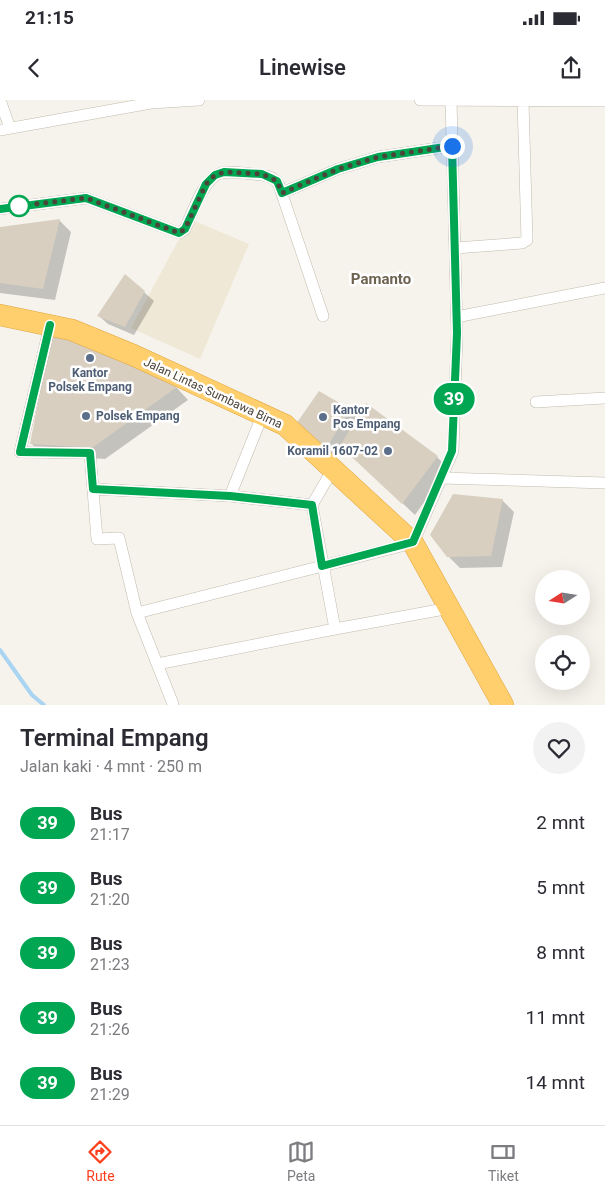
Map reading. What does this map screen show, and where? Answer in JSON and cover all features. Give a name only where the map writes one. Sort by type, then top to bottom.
[{"type":"highway","name":"Jalan Lintas Sumbawa Bima","points":[[0,315],[72,330],[132,355],[285,426],[413,542],[503,705]]},
{"type":"street","points":[[0,100],[5,129],[151,102],[199,100]]},
{"type":"street","points":[[420,100],[605,101]]},
{"type":"street","points":[[137,612],[413,542],[452,451],[456,317],[451,101]]},
{"type":"street","points":[[455,248],[522,243],[527,240],[523,101]]},
{"type":"street","points":[[282,193],[338,169],[378,157],[452,146]]},
{"type":"street","points":[[0,209],[86,198],[179,233],[185,229],[206,184],[215,175],[224,172],[262,174],[277,181],[323,316]]},
{"type":"street","points":[[456,317],[605,288]]},
{"type":"street","points":[[50,325],[20,452],[90,453],[97,539],[119,538],[137,612],[173,704]]},
{"type":"street","points":[[536,402],[605,398]]},
{"type":"street","points":[[230,496],[260,421]]},
{"type":"street","points":[[333,469],[312,505],[335,629]]},
{"type":"street","points":[[441,478],[605,483]]},
{"type":"street","points":[[93,489],[230,496],[312,505]]},
{"type":"street","points":[[157,664],[450,608]]},
{"type":"shaded area","points":[[190,219],[249,244],[200,359],[131,328]]},
{"type":"building","points":[[60,219],[43,289],[0,283],[0,227]]},
{"type":"building","points":[[125,274],[145,291],[125,327],[97,316]]},
{"type":"building","name":"Polsek Empang","points":[[52,328],[177,387],[92,448],[30,444]]},
{"type":"building","name":"Kantor Pos Empang","points":[[319,391],[350,409],[326,449],[296,424]]},
{"type":"building","name":"Koramil 1607-02","points":[[366,403],[438,456],[402,504],[340,446]]},
{"type":"building","points":[[453,494],[503,499],[491,556],[447,557],[430,535]]},
{"type":"waterway","points":[[0,650],[32,695],[44,705]]},
{"type":"bus line","name":"39","points":[[0,209],[86,198],[176,234],[185,229],[210,178],[224,172],[262,174],[277,181],[282,193],[338,169],[378,157],[452,146],[457,333],[452,451],[413,542],[322,566],[312,505],[230,496],[93,489],[90,453],[20,452],[50,325]]},
{"type":"place","name":"Kantor Polsek Empang","points":[[90,358]]},
{"type":"place","name":"Polsek Empang","points":[[86,416]]},
{"type":"place","name":"Kantor Pos Empang","points":[[323,417]]},
{"type":"place","name":"Koramil 1607-02","points":[[388,451]]},
{"type":"district","name":"Pamanto","points":[[381,279]]},
{"type":"route","points":[[19,206],[86,198],[176,234],[185,229],[210,178],[224,172],[262,174],[277,181],[282,193],[338,169],[378,157],[452,146]]}]
